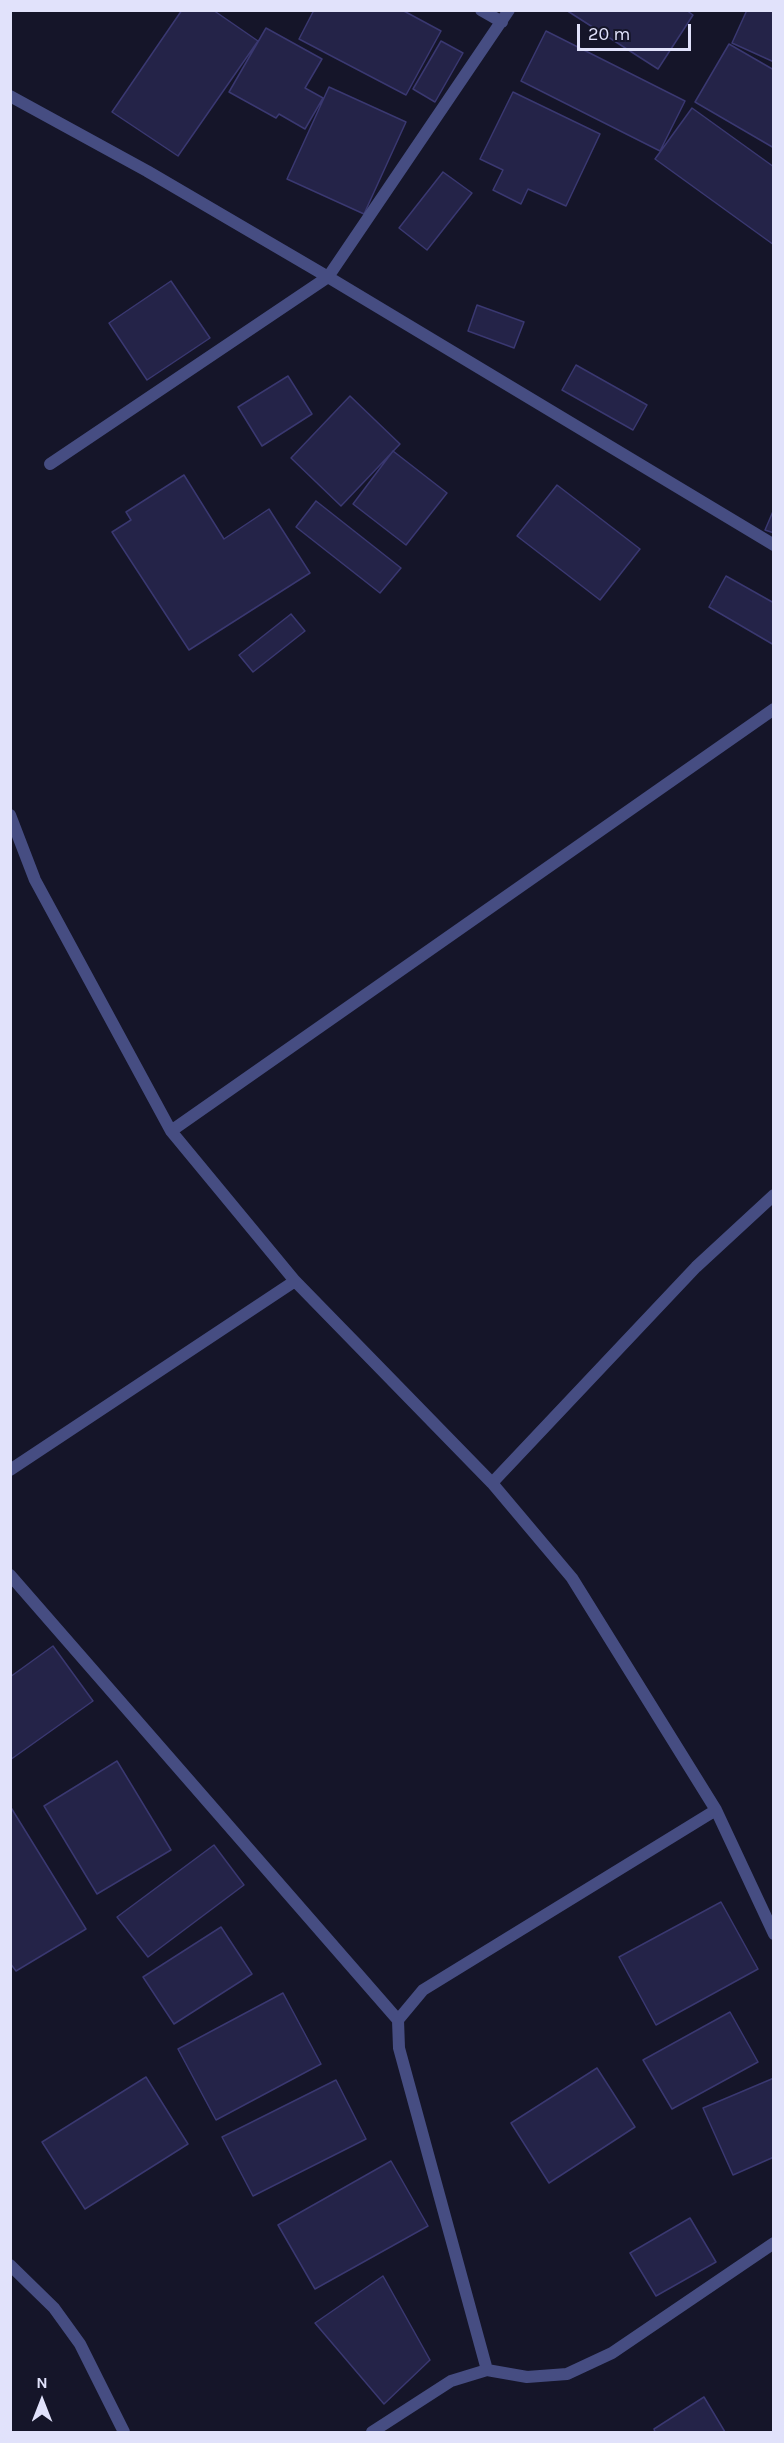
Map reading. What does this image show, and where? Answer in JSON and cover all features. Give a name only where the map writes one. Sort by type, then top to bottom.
[{"type":"street","points":[[481,10],[502,22]]},
{"type":"street","points":[[50,464],[328,277],[509,10]]},
{"type":"street","points":[[10,96],[147,171],[328,277],[774,545]]},
{"type":"street","points":[[171,1131],[774,709]]},
{"type":"street","points":[[10,815],[35,880],[171,1131],[295,1281],[492,1483],[572,1578],[716,1810],[774,1934]]},
{"type":"street","points":[[492,1483],[696,1268],[774,1195]]},
{"type":"street","points":[[10,1470],[295,1281]]},
{"type":"street","points":[[10,1575],[398,2020],[399,2048],[487,2370]]},
{"type":"street","points":[[398,2020],[423,1990],[716,1810]]},
{"type":"street","points":[[372,2433],[451,2381],[487,2370],[526,2377],[567,2374],[612,2353],[774,2243]]},
{"type":"street","points":[[10,2265],[54,2308],[80,2344],[124,2433]]},
{"type":"building","points":[[182,10],[213,10],[258,41],[178,156],[112,112]]},
{"type":"building","points":[[314,10],[402,10],[441,31],[406,95],[299,39]]},
{"type":"building","points":[[566,10],[686,10],[693,15],[658,69]]},
{"type":"building","points":[[747,10],[774,10],[774,62],[732,43]]},
{"type":"building","points":[[266,28],[322,59],[305,88],[323,98],[305,129],[279,114],[276,118],[229,92]]},
{"type":"building","points":[[546,31],[685,101],[660,151],[521,81]]},
{"type":"building","points":[[441,41],[463,53],[435,102],[413,89]]},
{"type":"building","points":[[729,44],[774,70],[774,148],[695,102]]},
{"type":"building","points":[[329,87],[406,122],[364,214],[287,179]]},
{"type":"building","points":[[513,92],[600,134],[566,206],[528,189],[521,204],[493,190],[503,170],[480,159]]},
{"type":"building","points":[[692,108],[774,167],[774,245],[655,159]]},
{"type":"building","points":[[443,172],[472,193],[427,250],[399,228]]},
{"type":"building","points":[[171,281],[210,338],[147,380],[109,323]]},
{"type":"building","points":[[477,305],[524,322],[514,348],[468,331]]},
{"type":"building","points":[[576,365],[647,405],[633,430],[562,390]]},
{"type":"building","points":[[288,376],[312,414],[262,446],[238,407]]},
{"type":"building","points":[[350,396],[400,444],[341,506],[291,458]]},
{"type":"building","points":[[393,451],[447,493],[406,545],[353,504]]},
{"type":"building","points":[[184,475],[224,539],[269,509],[310,573],[189,650],[112,532],[131,520],[126,512]]},
{"type":"building","points":[[557,485],[640,549],[600,600],[517,536]]},
{"type":"building","points":[[316,501],[401,568],[380,593],[296,527]]},
{"type":"building","points":[[774,509],[774,533],[765,530]]},
{"type":"building","points":[[726,576],[774,603],[774,645],[709,607]]},
{"type":"building","points":[[291,614],[305,631],[253,672],[239,655]]},
{"type":"building","points":[[53,1646],[93,1701],[10,1760],[10,1677]]},
{"type":"building","points":[[117,1761],[171,1850],[97,1894],[44,1806]]},
{"type":"building","points":[[10,1806],[86,1929],[16,1971],[10,1963]]},
{"type":"building","points":[[214,1845],[244,1885],[148,1957],[117,1917]]},
{"type":"building","points":[[721,1902],[758,1969],[656,2025],[619,1957]]},
{"type":"building","points":[[221,1927],[252,1974],[174,2024],[143,1977]]},
{"type":"building","points":[[283,1993],[321,2064],[216,2120],[178,2049]]},
{"type":"building","points":[[730,2012],[758,2062],[672,2109],[643,2060]]},
{"type":"building","points":[[597,2068],[635,2127],[549,2183],[511,2123]]},
{"type":"building","points":[[146,2077],[188,2144],[85,2209],[42,2142]]},
{"type":"building","points":[[774,2078],[774,2157],[733,2175],[703,2108]]},
{"type":"building","points":[[336,2080],[366,2139],[253,2196],[222,2137]]},
{"type":"building","points":[[391,2161],[428,2226],[315,2289],[278,2225]]},
{"type":"building","points":[[690,2218],[716,2262],[656,2296],[630,2253]]},
{"type":"building","points":[[383,2276],[430,2360],[384,2404],[315,2323]]},
{"type":"building","points":[[704,2397],[725,2432],[655,2432],[654,2429]]}]
